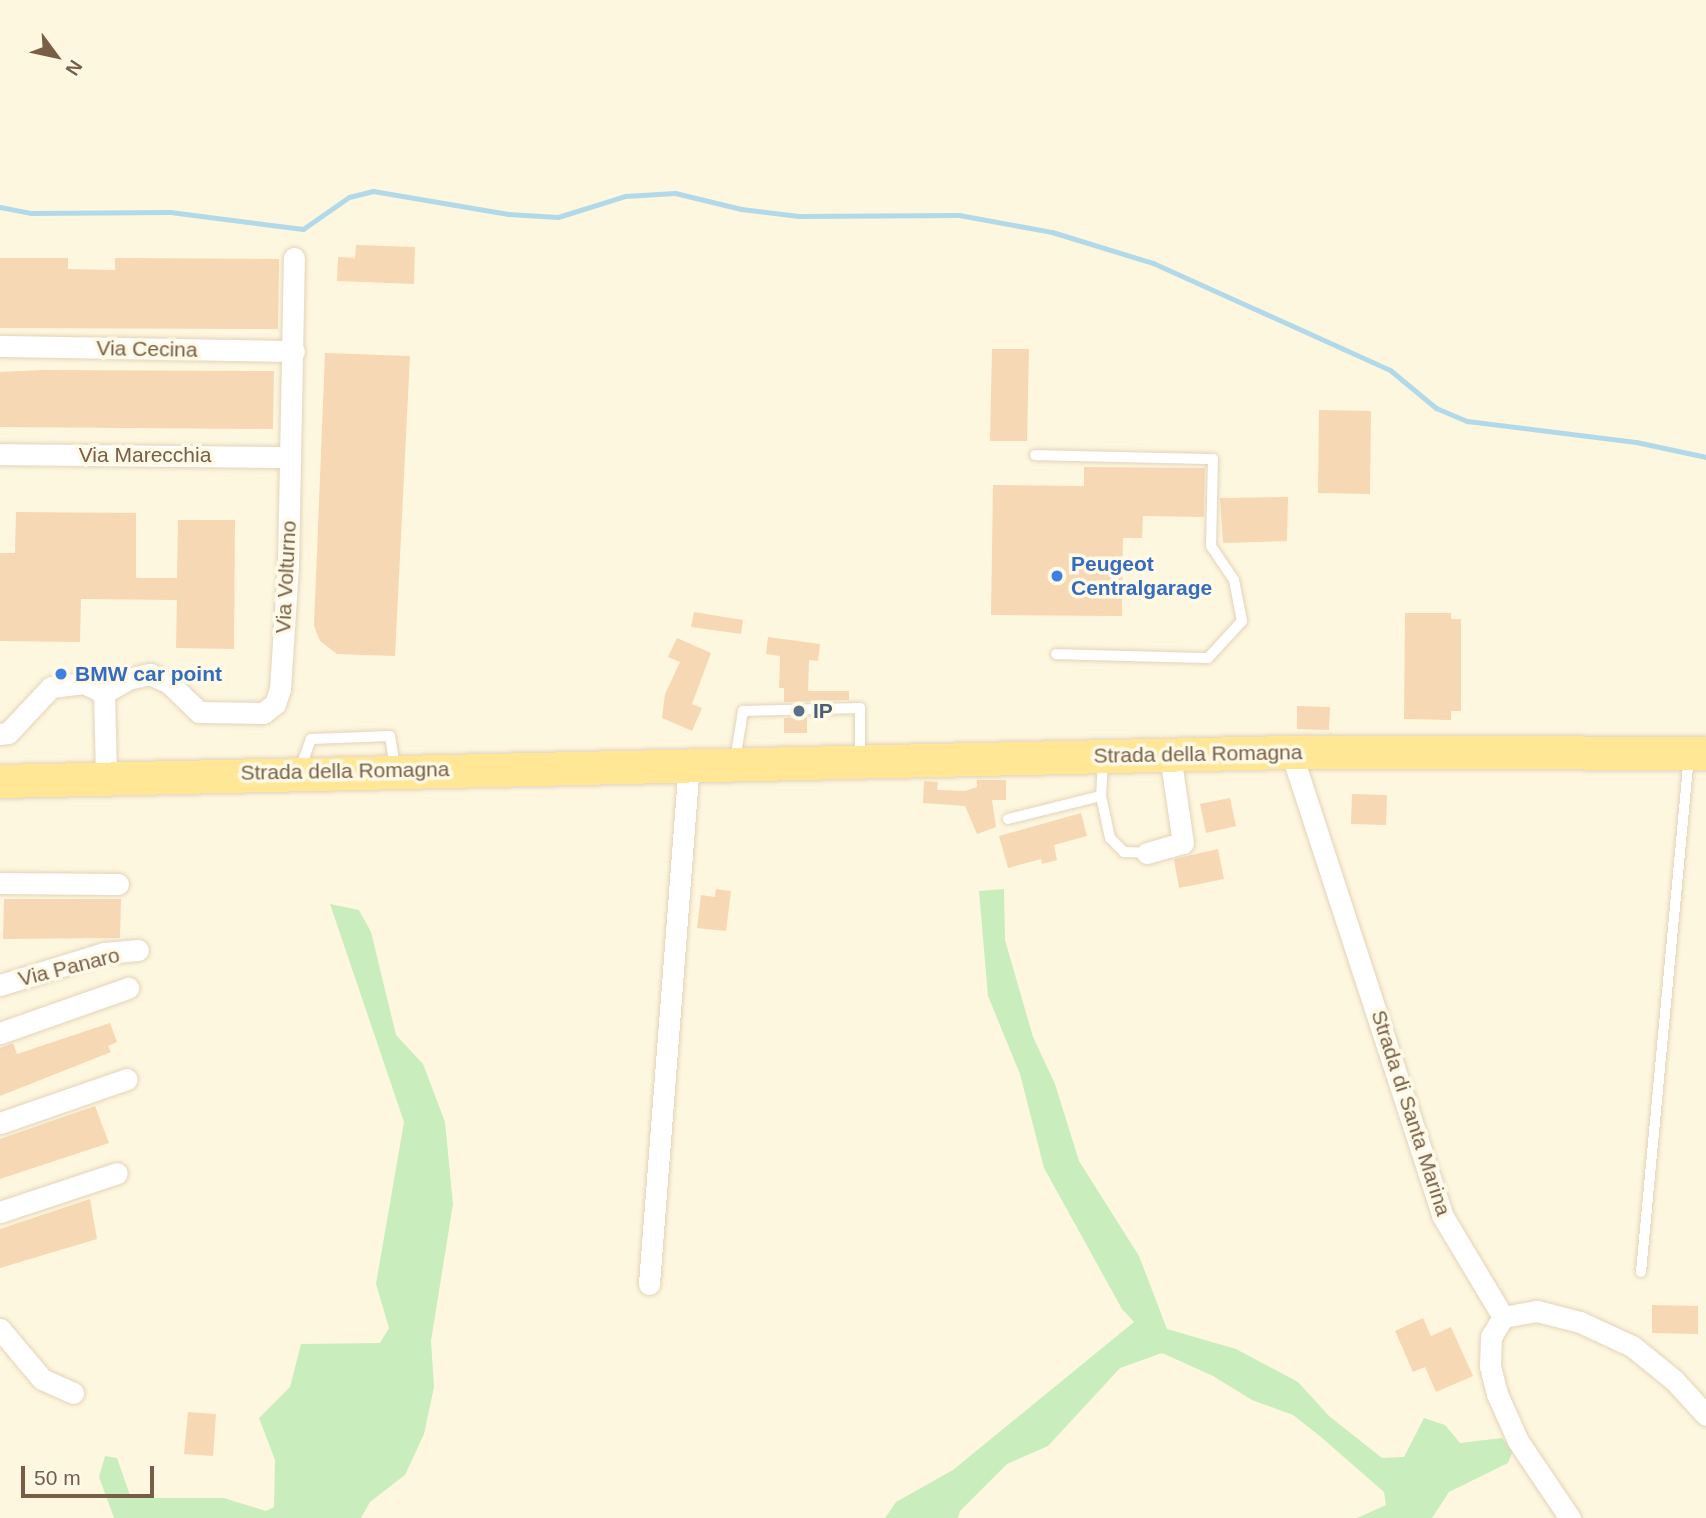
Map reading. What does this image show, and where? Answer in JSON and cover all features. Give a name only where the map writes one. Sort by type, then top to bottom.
[{"type":"main road","name":"Strada della Romagna","points":[[0,781],[106,776],[1291,752],[1698,753]]},
{"type":"street","name":"Via Volturno","points":[[104,693],[128,679],[150,674],[169,683],[199,712],[263,713],[275,704],[282,661],[295,258]]},
{"type":"street","name":"Via Cecina","points":[[0,346],[294,351]]},
{"type":"street","name":"Via Marecchia","points":[[0,454],[290,457]]},
{"type":"street","points":[[0,734],[8,733],[51,687],[84,683],[104,693],[106,776]]},
{"type":"street","name":"Strada di Santa Marina","points":[[1291,752],[1442,1215],[1503,1317]]},
{"type":"street","points":[[1147,853],[1183,843],[1170,755]]},
{"type":"street","points":[[649,1284],[689,763]]},
{"type":"street","points":[[0,883],[118,884]]},
{"type":"street","name":"Via Panaro","points":[[0,985],[104,953],[138,950]]},
{"type":"street","name":"Via Panaro","points":[[0,1033],[128,988]]},
{"type":"street","points":[[0,1123],[127,1079]]},
{"type":"street","points":[[0,1212],[117,1172]]},
{"type":"street","points":[[1570,1518],[1518,1441],[1497,1394],[1490,1366],[1491,1337],[1503,1317],[1537,1311],[1580,1322],[1632,1346],[1674,1380],[1706,1415]]},
{"type":"street","points":[[0,1329],[41,1379],[73,1394]]},
{"type":"lane","points":[[1035,455],[1213,459],[1211,546],[1234,580],[1242,621],[1208,658],[1056,654]]},
{"type":"lane","points":[[735,762],[743,711],[860,708],[860,760]]},
{"type":"lane","points":[[1641,1272],[1698,753]]},
{"type":"lane","points":[[1103,756],[1101,796],[1110,838],[1124,852],[1147,853]]},
{"type":"lane","points":[[1008,819],[1101,796]]},
{"type":"green space","points":[[1004,889],[1005,940],[1033,1037],[1055,1084],[1079,1161],[1139,1256],[1167,1329],[1236,1349],[1298,1382],[1329,1416],[1382,1458],[1404,1457],[1424,1418],[1445,1425],[1460,1443],[1502,1438],[1513,1450],[1508,1463],[1449,1492],[1432,1518],[1357,1518],[1386,1505],[1384,1492],[1321,1437],[1293,1415],[1252,1400],[1213,1376],[1162,1353],[1120,1368],[1048,1446],[1007,1464],[960,1511],[958,1518],[885,1518],[896,1502],[953,1470],[1134,1322],[1122,1309],[1044,1168],[1020,1074],[988,996],[979,891]]},
{"type":"green space","points":[[330,904],[359,910],[371,932],[396,1035],[423,1064],[445,1122],[453,1204],[431,1341],[434,1387],[424,1434],[405,1475],[370,1502],[361,1518],[114,1518],[99,1477],[105,1456],[117,1458],[131,1498],[224,1498],[266,1511],[274,1507],[275,1460],[259,1418],[290,1387],[301,1344],[380,1343],[389,1328],[376,1284],[404,1122]]},
{"type":"building","points":[[356,245],[415,247],[414,284],[337,281],[338,257],[355,258]]},
{"type":"building","points":[[0,258],[68,258],[68,269],[115,270],[115,258],[279,259],[278,329],[0,328]]},
{"type":"building","points":[[992,349],[1029,349],[1027,441],[990,441]]},
{"type":"building","points":[[325,353],[410,356],[395,656],[337,654],[320,641],[314,626]]},
{"type":"building","points":[[274,371],[273,429],[0,427],[0,372]]},
{"type":"building","points":[[1319,410],[1371,411],[1370,494],[1318,493]]},
{"type":"building","name":"Peugeot Centralgarage","points":[[1084,467],[1205,468],[1204,517],[1143,516],[1142,538],[1123,538],[1122,616],[991,615],[993,485],[1084,486]]},
{"type":"building","points":[[1288,497],[1287,541],[1223,543],[1220,498]]},
{"type":"building","points":[[16,512],[136,513],[136,578],[177,578],[178,520],[235,520],[234,649],[176,648],[177,600],[81,599],[80,642],[0,641],[0,553],[15,553]]},
{"type":"building","points":[[694,612],[743,620],[741,634],[691,627]]},
{"type":"building","points":[[1405,613],[1451,613],[1451,619],[1461,619],[1461,711],[1451,711],[1451,720],[1404,719]]},
{"type":"building","points":[[768,637],[820,644],[818,661],[809,660],[808,691],[849,691],[849,700],[784,702],[784,688],[779,688],[780,656],[766,654]]},
{"type":"building","points":[[677,638],[711,653],[692,704],[702,708],[692,731],[662,718],[665,694],[680,662],[668,657]]},
{"type":"building","points":[[1297,706],[1330,707],[1329,730],[1297,729]]},
{"type":"building","points":[[807,717],[807,733],[784,733],[784,718]]},
{"type":"building","points":[[977,780],[1006,780],[1006,800],[992,800],[996,827],[977,834],[965,806],[923,803],[924,781],[938,782],[937,790],[965,791],[977,787]]},
{"type":"building","points":[[1352,794],[1387,795],[1386,825],[1351,824]]},
{"type":"building","points":[[1230,798],[1236,826],[1206,833],[1200,804]]},
{"type":"building","points":[[1081,813],[1087,836],[1054,845],[1057,860],[1042,864],[1041,859],[1008,868],[999,836]]},
{"type":"building","points":[[1218,849],[1224,879],[1179,888],[1174,859]]},
{"type":"building","points":[[716,889],[731,891],[726,931],[697,928],[701,895],[715,897]]},
{"type":"building","points":[[4,899],[121,899],[120,938],[3,939]]},
{"type":"building","points":[[110,1023],[117,1042],[108,1046],[111,1052],[0,1096],[0,1048],[13,1043],[17,1054]]},
{"type":"building","points":[[95,1106],[109,1143],[0,1179],[0,1139]]},
{"type":"building","points":[[90,1199],[97,1239],[0,1268],[0,1229]]},
{"type":"building","points":[[1652,1305],[1698,1306],[1698,1334],[1652,1333]]},
{"type":"building","points":[[1423,1318],[1431,1336],[1451,1327],[1473,1376],[1436,1392],[1425,1367],[1413,1372],[1395,1331]]},
{"type":"building","points":[[188,1412],[216,1414],[213,1456],[184,1454]]},
{"type":"waterway","points":[[0,207],[31,213],[170,212],[303,229],[349,197],[373,191],[508,214],[558,217],[625,196],[675,193],[741,209],[799,216],[959,215],[1052,232],[1153,263],[1390,370],[1436,408],[1467,421],[1636,442],[1706,457]]},
{"type":"place","name":"Peugeot Centralgarage","points":[[1057,576]]},
{"type":"place","name":"BMW car point","points":[[61,674]]},
{"type":"place","name":"IP","points":[[799,711]]}]
